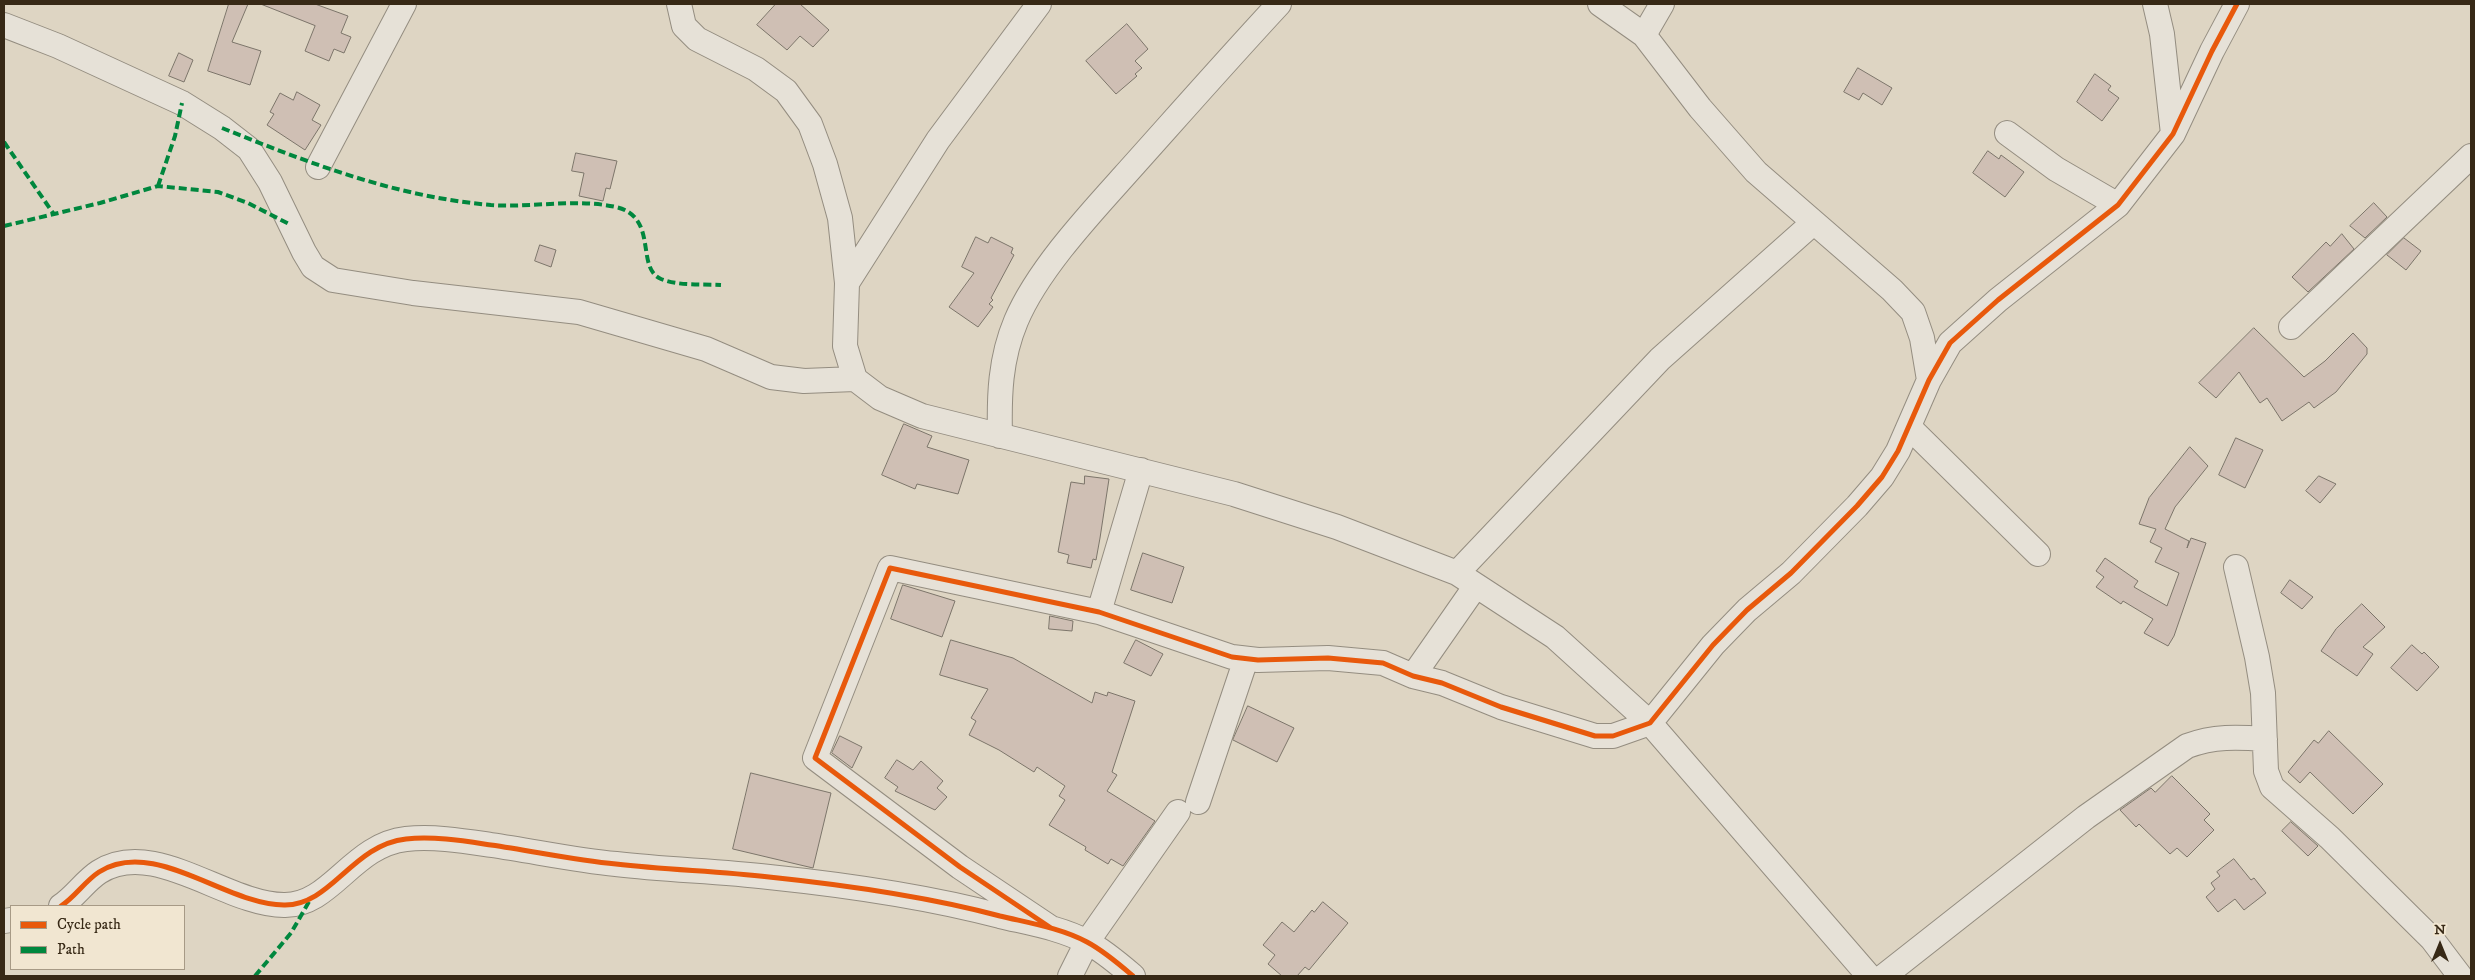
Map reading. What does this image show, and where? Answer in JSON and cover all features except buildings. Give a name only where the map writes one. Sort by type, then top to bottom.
[{"type":"street","points":[[318,167],[404,4]]},
{"type":"street","points":[[679,4],[684,26],[697,39],[756,69],[786,90],[810,124],[825,164],[840,218],[847,283],[845,346],[855,379],[880,398],[922,416],[1243,497],[1337,528],[1466,580],[1556,637],[1650,723],[1869,976]]},
{"type":"street","points":[[847,283],[938,140],[1039,4]]},
{"type":"street","points":[[1000,436],[999,395],[1004,356],[1016,320],[1039,280],[1087,218],[1280,4]]},
{"type":"street","points":[[1600,4],[1644,36],[1700,108],[1756,172],[1892,290],[1913,312],[1922,338],[1929,380]]},
{"type":"street","points":[[1644,36],[1662,4]]},
{"type":"street","points":[[2155,4],[2162,34],[2173,134]]},
{"type":"street","points":[[1050,928],[960,867],[815,758],[890,568],[1099,612],[1232,657],[1246,659],[1352,659],[1383,663],[1413,676],[1442,683],[1502,708],[1595,736],[1613,736],[1650,723],[1713,645],[1747,610],[1791,573],[1857,506],[1882,477],[1898,450],[1929,380],[1950,343],[1998,300],[2118,205],[2173,134],[2212,51],[2237,4]]},
{"type":"street","points":[[4,25],[58,46],[182,102],[222,128],[249,150],[270,182],[313,267],[333,280],[412,293],[579,312],[706,349],[771,377],[804,381],[855,379]]},
{"type":"street","points":[[2007,133],[2056,168],[2118,205]]},
{"type":"street","points":[[2291,327],[2471,156]]},
{"type":"street","points":[[1413,676],[1466,580],[1660,359],[1813,223]]},
{"type":"street","points":[[1909,427],[2038,554]]},
{"type":"street","points":[[1099,612],[1141,470]]},
{"type":"street","points":[[2236,567],[2257,657],[2263,693],[2266,771],[2272,786],[2330,838],[2432,939],[2460,976]]},
{"type":"street","points":[[1070,976],[1087,942],[1188,807],[1246,659]]},
{"type":"street","points":[[1884,976],[2086,817],[2188,746],[2206,738],[2265,738]]},
{"type":"street","points":[[62,905],[98,872],[119,863],[143,861],[269,904],[298,904],[310,900],[371,850],[394,840],[428,838],[469,842],[614,864],[770,876],[905,896],[981,911],[1050,928],[1087,942],[1133,976]]},
{"type":"marked path","points":[[158,186],[175,136],[182,103]]},
{"type":"marked path","points":[[222,128],[320,166],[421,195],[506,206],[585,203],[616,207],[629,213],[638,221],[649,265],[653,273],[661,279],[682,284],[721,285]]},
{"type":"marked path","points":[[4,142],[53,213]]},
{"type":"marked path","points":[[4,226],[100,203],[158,186],[218,192],[248,203],[289,224]]},
{"type":"marked path","points":[[255,976],[291,933],[310,900]]},
{"type":"cycle path","points":[[1051,928],[960,867],[815,758],[890,568],[1099,612],[1232,657],[1258,660],[1328,658],[1383,663],[1413,676],[1442,683],[1501,707],[1595,736],[1613,736],[1650,723],[1713,645],[1747,610],[1791,573],[1857,506],[1882,477],[1898,451],[1929,380],[1950,343],[1998,300],[2118,205],[2173,134],[2212,51],[2237,4]]},
{"type":"cycle path","points":[[62,905],[99,872],[120,863],[143,862],[190,875],[238,895],[262,902],[284,905],[301,903],[329,886],[371,852],[387,844],[406,839],[438,839],[481,843],[600,862],[750,875],[827,884],[943,903],[1067,933],[1099,949],[1133,976]]}]
